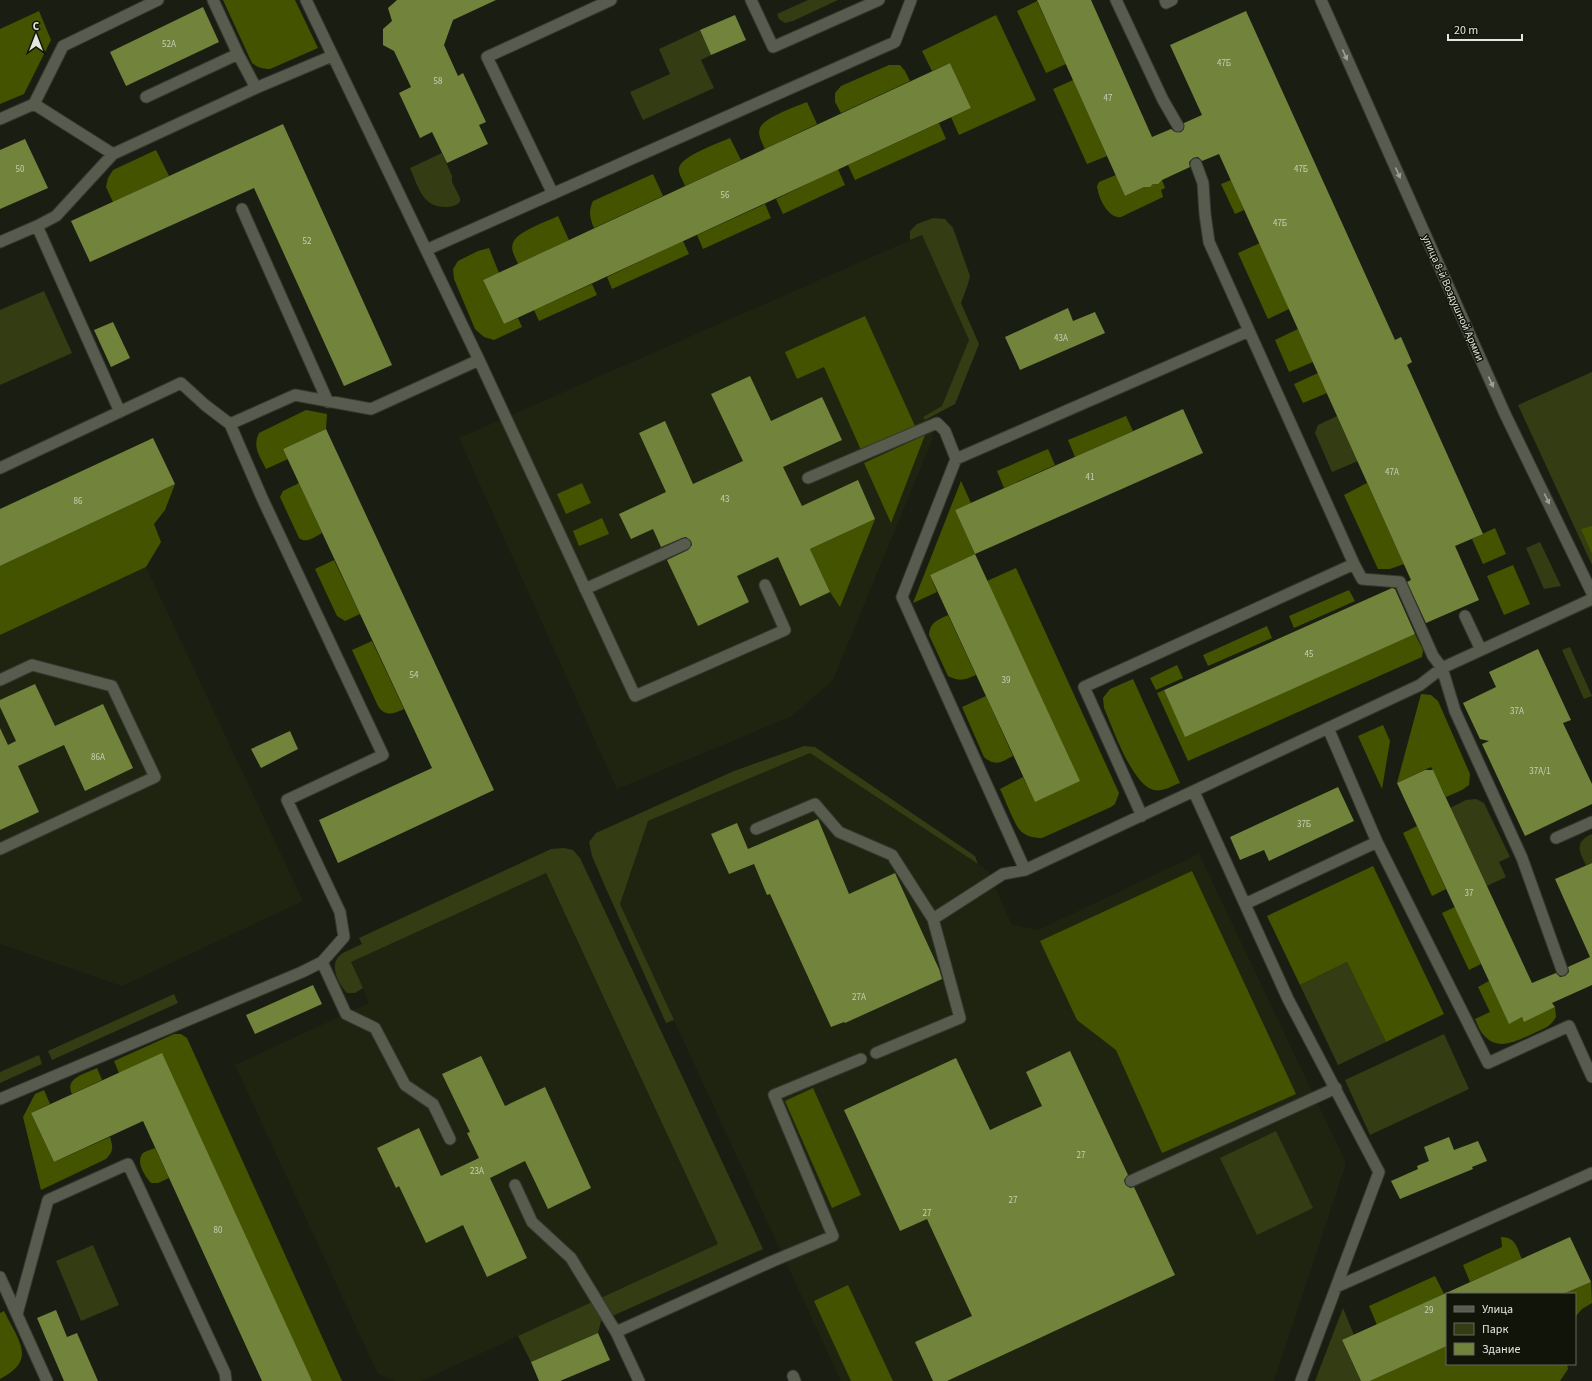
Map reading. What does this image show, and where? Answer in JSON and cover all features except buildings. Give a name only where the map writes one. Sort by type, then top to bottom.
[{"type":"street","points":[[0,119],[34,104],[63,46],[158,0]]},
{"type":"street","points":[[213,0],[238,54],[256,88]]},
{"type":"street","points":[[306,0],[479,360],[635,696],[784,630],[765,585]]},
{"type":"street","points":[[553,194],[487,57],[611,0]]},
{"type":"street","points":[[751,0],[773,47],[879,0]]},
{"type":"street","points":[[426,250],[895,42],[911,0]]},
{"type":"street","points":[[1116,0],[1163,100],[1178,126]]},
{"type":"street","points":[[1165,0],[1166,3],[1172,0]]},
{"type":"street","name":"улица 8-й Воздушной Армии","points":[[1321,0],[1502,407],[1592,594]]},
{"type":"street","points":[[146,97],[238,54]]},
{"type":"street","points":[[0,242],[56,216],[113,154],[256,88],[332,56]]},
{"type":"street","points":[[34,104],[113,154]]},
{"type":"street","points":[[1196,164],[1204,183],[1205,214],[1210,242],[1354,564],[1362,579],[1400,582],[1433,656],[1442,668],[1455,711],[1522,858],[1562,970]]},
{"type":"street","points":[[242,209],[328,402]]},
{"type":"street","points":[[37,226],[120,412]]},
{"type":"street","points":[[956,459],[1249,331]]},
{"type":"street","points":[[230,424],[295,395],[371,409],[479,360]]},
{"type":"street","points":[[0,468],[181,383],[205,405],[230,424],[263,500],[383,755],[287,800],[340,912],[344,937],[322,962],[198,1017],[0,1099]]},
{"type":"street","points":[[808,478],[937,424],[945,430],[956,459],[902,597],[1026,870]]},
{"type":"street","points":[[585,589],[685,544]]},
{"type":"street","points":[[1142,816],[1084,687],[1354,564]]},
{"type":"street","points":[[933,919],[1003,874],[1026,870],[1194,792],[1420,685],[1442,668],[1592,599]]},
{"type":"street","points":[[1465,616],[1481,650]]},
{"type":"street","points":[[0,680],[32,665],[112,686],[155,777],[0,850]]},
{"type":"street","points":[[1328,728],[1377,842],[1488,1062],[1569,1026],[1592,1077]]},
{"type":"street","points":[[1194,792],[1288,999],[1379,1172],[1301,1381]]},
{"type":"street","points":[[756,828],[815,804],[839,832],[892,855],[933,919],[960,1018],[876,1053]]},
{"type":"street","points":[[1556,838],[1592,822]]},
{"type":"street","points":[[1244,904],[1377,842]]},
{"type":"street","points":[[322,962],[346,1014],[375,1028],[405,1085],[433,1104],[450,1139]]},
{"type":"street","points":[[616,1332],[773,1261],[833,1236],[774,1095],[861,1059]]},
{"type":"street","points":[[1131,1181],[1336,1088]]},
{"type":"street","points":[[17,1314],[48,1200],[128,1164],[225,1373],[226,1381]]},
{"type":"street","points":[[1336,1287],[1592,1173]]},
{"type":"street","points":[[515,1185],[532,1222],[572,1258],[616,1332],[639,1381]]},
{"type":"street","points":[[0,1277],[46,1381]]},
{"type":"shaded area","points":[[922,235],[969,340],[942,407],[923,417],[932,433],[932,440],[833,680],[792,716],[617,789],[459,438]]},
{"type":"shaded area","points":[[146,567],[303,901],[122,986],[0,944],[0,635]]},
{"type":"shaded area","points":[[810,753],[988,871],[1012,925],[1038,930],[1199,854],[1346,1163],[1274,1381],[841,1381],[620,904],[648,821]]},
{"type":"shaded area","points":[[545,872],[718,1244],[421,1381],[396,1381],[378,1374],[235,1065],[369,1003],[351,962]]},
{"type":"green space","points":[[223,0],[295,0],[318,48],[270,69],[256,66],[252,63]]},
{"type":"green space","points":[[808,0],[838,0],[793,21],[785,23],[779,19],[777,14]]},
{"type":"green space","points":[[1037,1],[1066,64],[1046,73],[1017,11]]},
{"type":"green space","points":[[39,11],[51,40],[24,94],[0,104],[0,29]]},
{"type":"green space","points":[[996,15],[1036,100],[959,135],[951,117],[971,108],[950,63],[932,71],[922,51]]},
{"type":"green space","points":[[700,30],[711,55],[701,60],[714,88],[643,120],[630,92],[670,74],[659,49]]},
{"type":"green space","points":[[889,65],[900,65],[910,81],[841,113],[835,102],[835,93],[841,86]]},
{"type":"green space","points":[[1073,80],[1107,156],[1087,164],[1053,89]]},
{"type":"green space","points":[[807,102],[817,124],[765,149],[759,133],[762,124],[774,116]]},
{"type":"green space","points":[[939,123],[946,139],[855,180],[848,165]]},
{"type":"green space","points":[[730,138],[741,160],[685,186],[679,172],[681,163],[693,155]]},
{"type":"green space","points":[[156,150],[169,176],[113,202],[106,187],[108,178],[113,170]]},
{"type":"green space","points":[[442,153],[452,176],[452,182],[460,198],[460,202],[457,204],[445,207],[437,206],[426,199],[422,194],[410,168]]},
{"type":"green space","points":[[838,169],[845,185],[783,214],[776,199]]},
{"type":"green space","points":[[653,174],[663,196],[594,228],[590,215],[590,208],[593,201]]},
{"type":"green space","points":[[1116,175],[1125,196],[1144,187],[1149,187],[1162,180],[1165,188],[1161,190],[1163,197],[1121,217],[1116,217],[1112,215],[1104,206],[1099,196],[1097,186],[1099,182]]},
{"type":"green space","points":[[1231,180],[1244,210],[1235,214],[1221,184]]},
{"type":"green space","points":[[765,204],[771,218],[703,249],[697,235]]},
{"type":"green space","points":[[558,216],[569,240],[518,264],[512,248],[515,239],[526,231]]},
{"type":"green space","points":[[933,218],[945,219],[953,228],[970,276],[961,303],[979,344],[955,404],[925,420],[923,417],[942,406],[969,340],[922,235],[910,240],[910,231],[917,224]]},
{"type":"green space","points":[[683,241],[689,254],[612,289],[607,277]]},
{"type":"green space","points":[[1260,243],[1289,309],[1268,319],[1238,253]]},
{"type":"green space","points":[[489,248],[499,273],[483,280],[504,324],[518,318],[522,327],[494,340],[484,337],[475,329],[454,279],[453,269],[458,261],[478,251]]},
{"type":"green space","points":[[592,284],[597,295],[539,321],[534,310]]},
{"type":"green space","points":[[44,291],[72,353],[0,385],[0,310]]},
{"type":"green space","points":[[865,316],[915,426],[861,450],[824,367],[797,379],[785,352]]},
{"type":"green space","points":[[1298,329],[1313,362],[1289,372],[1275,340]]},
{"type":"green space","points":[[1592,372],[1592,565],[1518,405]]},
{"type":"green space","points":[[1318,373],[1327,393],[1303,403],[1294,384]]},
{"type":"green space","points":[[306,410],[327,414],[326,429],[283,449],[288,459],[266,469],[259,456],[256,443],[259,433]]},
{"type":"green space","points":[[1126,416],[1133,431],[1075,457],[1068,440]]},
{"type":"green space","points":[[1337,416],[1358,461],[1332,472],[1315,433],[1318,425]]},
{"type":"green space","points":[[925,435],[891,523],[864,463]]},
{"type":"green space","points":[[1048,449],[1055,465],[1004,488],[997,471]]},
{"type":"green space","points":[[961,481],[971,503],[955,510],[975,554],[930,575],[937,592],[913,603]]},
{"type":"green space","points":[[299,483],[322,533],[308,540],[302,540],[299,538],[280,497],[283,491]]},
{"type":"green space","points":[[582,483],[591,503],[566,514],[557,494]]},
{"type":"green space","points":[[1367,483],[1404,564],[1390,569],[1378,569],[1344,495]]},
{"type":"green space","points":[[175,484],[165,510],[154,524],[161,542],[146,567],[0,635],[0,566]]},
{"type":"green space","points":[[602,518],[609,534],[579,546],[573,531]]},
{"type":"green space","points":[[875,519],[840,607],[830,592],[810,549]]},
{"type":"green space","points":[[1592,526],[1592,554],[1581,529]]},
{"type":"green space","points":[[1495,528],[1506,554],[1483,564],[1472,539]]},
{"type":"green space","points":[[1540,542],[1561,586],[1544,589],[1526,548]]},
{"type":"green space","points":[[334,560],[360,614],[345,621],[337,616],[315,569]]},
{"type":"green space","points":[[1513,565],[1530,604],[1504,615],[1487,576]]},
{"type":"green space","points":[[1016,568],[1119,793],[1115,804],[1111,807],[1042,838],[1029,836],[1019,829],[1000,789],[1023,777],[1035,801],[1079,781],[987,581]]},
{"type":"green space","points":[[1349,590],[1355,601],[1294,628],[1289,616]]},
{"type":"green space","points":[[948,615],[976,675],[965,679],[959,680],[948,676],[929,635],[933,624]]},
{"type":"green space","points":[[1267,626],[1272,638],[1208,666],[1203,655]]},
{"type":"green space","points":[[1415,634],[1423,650],[1422,657],[1188,761],[1157,693],[1164,690],[1185,736]]},
{"type":"green space","points":[[372,641],[404,709],[390,714],[383,712],[378,706],[352,650]]},
{"type":"green space","points":[[1570,647],[1592,696],[1584,699],[1562,650]]},
{"type":"green space","points":[[1177,665],[1183,678],[1156,690],[1150,678]]},
{"type":"green space","points":[[1133,679],[1180,783],[1164,789],[1154,790],[1146,786],[1138,778],[1124,755],[1104,708],[1103,698],[1110,689]]},
{"type":"green space","points":[[1421,694],[1431,695],[1438,701],[1470,774],[1469,785],[1446,797],[1431,767],[1397,783]]},
{"type":"green space","points":[[986,696],[1013,756],[995,763],[984,757],[962,707]]},
{"type":"green space","points":[[1383,725],[1390,741],[1382,789],[1358,736]]},
{"type":"green space","points":[[804,746],[815,747],[975,856],[978,864],[810,753],[648,821],[620,904],[674,1020],[666,1023],[592,856],[589,842],[596,833],[734,771]]},
{"type":"green space","points":[[1476,799],[1484,803],[1510,857],[1499,862],[1506,877],[1487,886],[1450,808],[1466,800]]},
{"type":"green space","points":[[1417,826],[1446,889],[1432,896],[1403,833]]},
{"type":"green space","points":[[1592,834],[1592,863],[1586,865],[1581,855],[1580,844],[1582,840]]},
{"type":"green space","points":[[564,848],[573,850],[580,858],[763,1249],[601,1321],[598,1333],[531,1362],[518,1336],[718,1244],[546,873],[351,962],[363,988],[355,993],[347,993],[344,990],[336,975],[335,965],[339,956],[362,944],[359,938],[551,849]]},
{"type":"green space","points":[[1373,866],[1444,1014],[1386,1042],[1347,962],[1300,985],[1267,916]]},
{"type":"green space","points":[[1192,871],[1296,1094],[1162,1153],[1116,1050],[1077,1020],[1040,941]]},
{"type":"green space","points":[[1455,907],[1481,964],[1469,970],[1442,913]]},
{"type":"green space","points":[[1347,962],[1386,1042],[1338,1065],[1300,985]]},
{"type":"green space","points":[[1489,981],[1509,1023],[1522,1017],[1525,1021],[1555,1007],[1556,1017],[1554,1021],[1546,1028],[1506,1044],[1499,1044],[1487,1039],[1479,1028],[1475,1019],[1490,1012],[1478,987]]},
{"type":"green space","points":[[174,994],[178,1003],[52,1060],[48,1051]]},
{"type":"green space","points":[[174,1034],[181,1034],[187,1038],[342,1381],[312,1381],[119,1073],[114,1061]]},
{"type":"green space","points":[[1444,1034],[1469,1089],[1370,1135],[1345,1080]]},
{"type":"green space","points":[[39,1055],[42,1064],[0,1083],[0,1072]]},
{"type":"green space","points":[[97,1068],[102,1080],[72,1094],[70,1089],[73,1080]]},
{"type":"green space","points":[[813,1088],[861,1195],[832,1208],[785,1101]]},
{"type":"green space","points":[[44,1090],[50,1104],[31,1113],[54,1162],[110,1137],[112,1149],[106,1159],[41,1190],[23,1117],[35,1094]]},
{"type":"green space","points":[[1276,1131],[1313,1208],[1257,1235],[1220,1158]]},
{"type":"green space","points":[[155,1148],[169,1178],[158,1183],[151,1183],[140,1165],[140,1160],[143,1153]]},
{"type":"green space","points":[[1501,1237],[1506,1237],[1513,1241],[1522,1259],[1470,1282],[1463,1265],[1502,1247]]},
{"type":"green space","points":[[93,1245],[119,1305],[81,1321],[56,1261]]},
{"type":"green space","points":[[1435,1276],[1444,1294],[1377,1325],[1369,1306]]},
{"type":"green space","points":[[1591,1282],[1592,1303],[1582,1309],[1576,1316],[1576,1293],[1565,1293]]},
{"type":"green space","points":[[848,1285],[893,1381],[851,1381],[814,1301]]},
{"type":"green space","points":[[1343,1308],[1354,1335],[1342,1341],[1361,1381],[1315,1381]]},
{"type":"green space","points":[[4,1311],[19,1340],[22,1349],[22,1357],[19,1364],[12,1372],[0,1379],[0,1313]]},
{"type":"green space","points":[[1446,1346],[1446,1365],[1567,1365],[1568,1369],[1560,1381],[1370,1381]]}]
